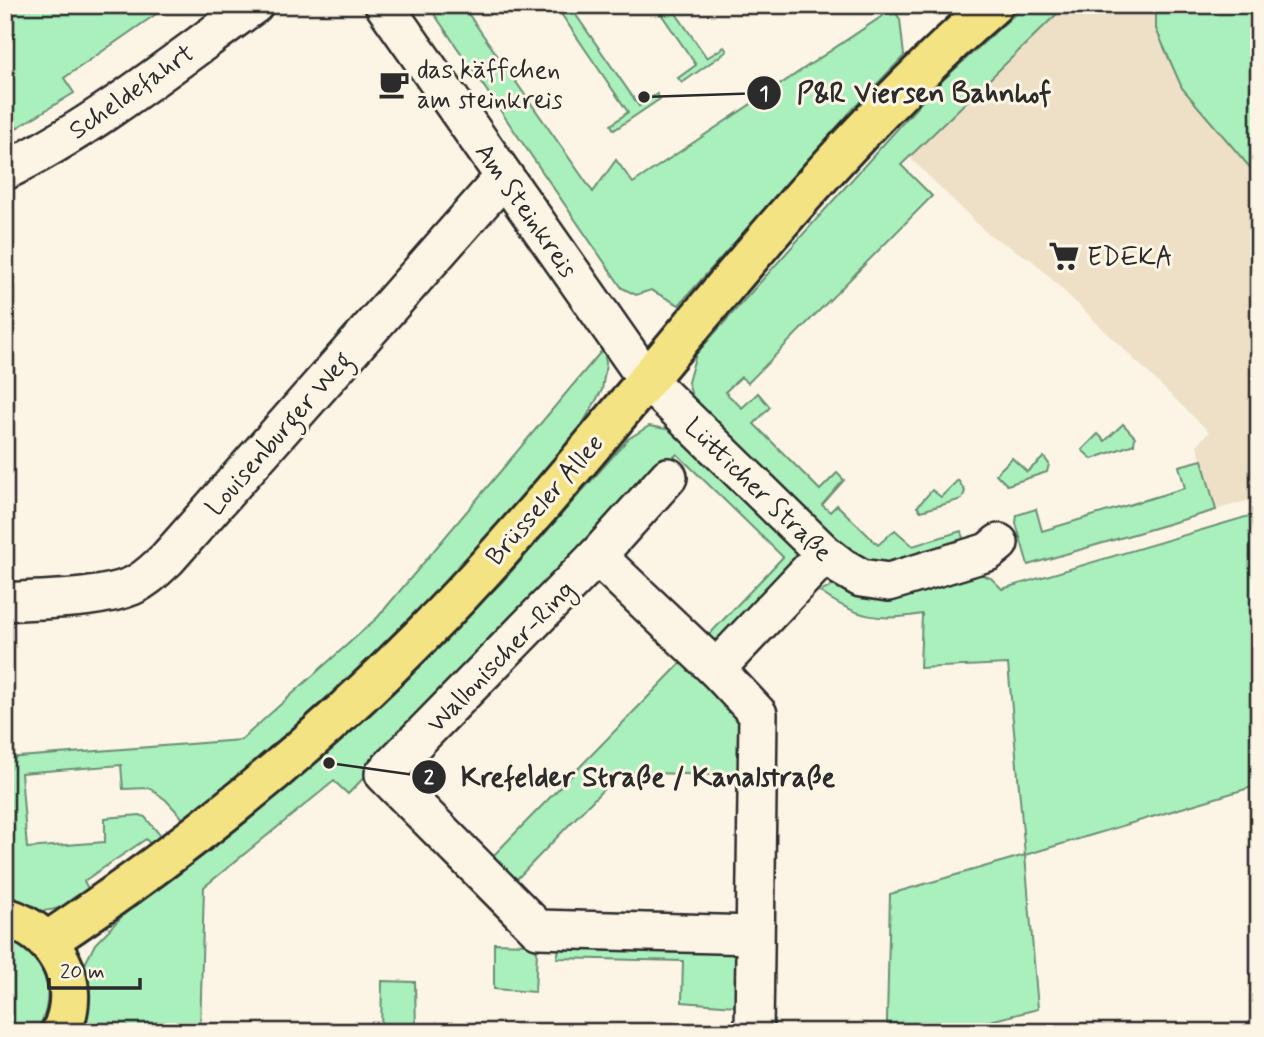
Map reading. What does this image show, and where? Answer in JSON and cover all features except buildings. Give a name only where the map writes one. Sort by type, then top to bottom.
[{"type":"main road","name":"Brüsseler Allee","points":[[48,941],[189,842],[342,711],[422,635],[508,541],[863,128],[943,49],[993,5]]},
{"type":"main road","points":[[5,917],[27,926],[48,941],[61,961],[68,983],[69,1006],[61,1032]]},
{"type":"street","name":"Scheldefahrt","points":[[5,171],[97,118],[254,5]]},
{"type":"street","name":"Am Steinkreis","points":[[384,5],[647,380]]},
{"type":"street","name":"Louisenburger Weg","points":[[5,602],[114,592],[133,586],[150,576],[503,177]]},
{"type":"street","name":"Lütticher Straße","points":[[647,380],[825,554],[842,568],[862,578],[889,582],[988,552],[999,543]]},
{"type":"street","name":"Wallonischer-Ring","points":[[668,477],[597,556],[384,774],[538,929],[754,935]]},
{"type":"street","points":[[716,669],[825,554]]},
{"type":"street","points":[[597,556],[716,669],[758,714],[754,1032]]},
{"type":"shaded area","points":[[1066,5],[1156,5],[1156,29],[1182,88],[1259,178],[1259,497],[1216,510],[1197,445],[1209,432],[1033,261],[988,234],[909,157]]},
{"type":"green space","points":[[5,5],[169,5],[64,78],[74,93],[5,135]]},
{"type":"green space","points":[[428,5],[462,5],[593,192],[616,160],[633,183],[893,9],[900,19],[904,56],[853,109],[679,305],[651,290],[636,295],[622,288]]},
{"type":"green space","points":[[555,5],[569,5],[639,106],[657,94],[660,99],[614,130],[611,125],[628,112]]},
{"type":"green space","points":[[655,5],[670,5],[707,58],[724,47],[727,51],[682,83],[678,78],[696,65]]},
{"type":"green space","points":[[1025,5],[1066,5],[901,165],[932,196],[748,383],[741,377],[725,392],[742,408],[758,393],[770,407],[754,424],[820,490],[837,473],[844,480],[822,505],[830,512],[837,505],[878,545],[895,530],[913,546],[961,531],[965,546],[907,563],[893,565],[863,561],[847,555],[694,404],[688,382],[696,354],[933,89]]},
{"type":"green space","points":[[1156,5],[1259,5],[1259,178],[1182,88],[1156,29]]},
{"type":"green space","points":[[604,348],[606,364],[602,390],[579,430],[460,571],[401,637],[188,824],[166,800],[150,788],[123,789],[121,765],[21,773],[27,848],[105,842],[105,818],[140,815],[145,817],[165,841],[155,850],[146,839],[84,881],[90,892],[58,908],[41,911],[5,905],[5,849],[12,833],[6,758],[241,740],[378,617]]},
{"type":"green space","points":[[1123,424],[1135,437],[1134,444],[1092,459],[1082,450],[1098,434],[1105,441]]},
{"type":"green space","points":[[649,426],[672,430],[806,550],[720,649],[704,640],[783,557],[677,454],[348,794],[334,781],[204,887],[200,1032],[79,1032],[82,970],[95,944],[127,911],[404,676],[501,583],[628,439]]},
{"type":"green space","points":[[1044,457],[1049,464],[1047,472],[1007,485],[996,474],[1012,458],[1027,472]]},
{"type":"green space","points":[[1202,460],[1216,510],[1028,565],[1016,523],[1017,515],[1036,509],[1042,531],[1185,488],[1179,466]]},
{"type":"green space","points":[[958,480],[965,491],[962,499],[921,511],[917,507],[932,490],[941,497]]},
{"type":"green space","points":[[1259,513],[1259,785],[1025,855],[1008,664],[920,668],[922,614],[893,617],[868,615],[845,607],[820,592],[839,582],[979,574],[991,578],[1002,589]]},
{"type":"green space","points":[[685,659],[747,720],[746,776],[620,772],[513,883],[489,860]]},
{"type":"green space","points":[[1025,855],[1038,1009],[946,1032],[888,1032],[890,894]]},
{"type":"green space","points":[[5,938],[30,952],[45,977],[47,1005],[35,1032],[5,1032]]},
{"type":"green space","points":[[494,943],[530,944],[537,951],[535,992],[494,989]]},
{"type":"green space","points":[[564,945],[742,949],[749,1007],[682,1002],[683,961],[557,958],[559,949]]},
{"type":"green space","points":[[382,981],[415,982],[416,1032],[381,1032]]},
{"type":"place","name":"das käffchen am steinkreis","points":[[394,84]]},
{"type":"place","name":"P&R Viersen Bahnhof","points":[[644,97]]},
{"type":"place","name":"EDEKA","points":[[1064,256]]},
{"type":"place","name":"Krefelder Straße / Kanalstraße","points":[[329,763]]}]
